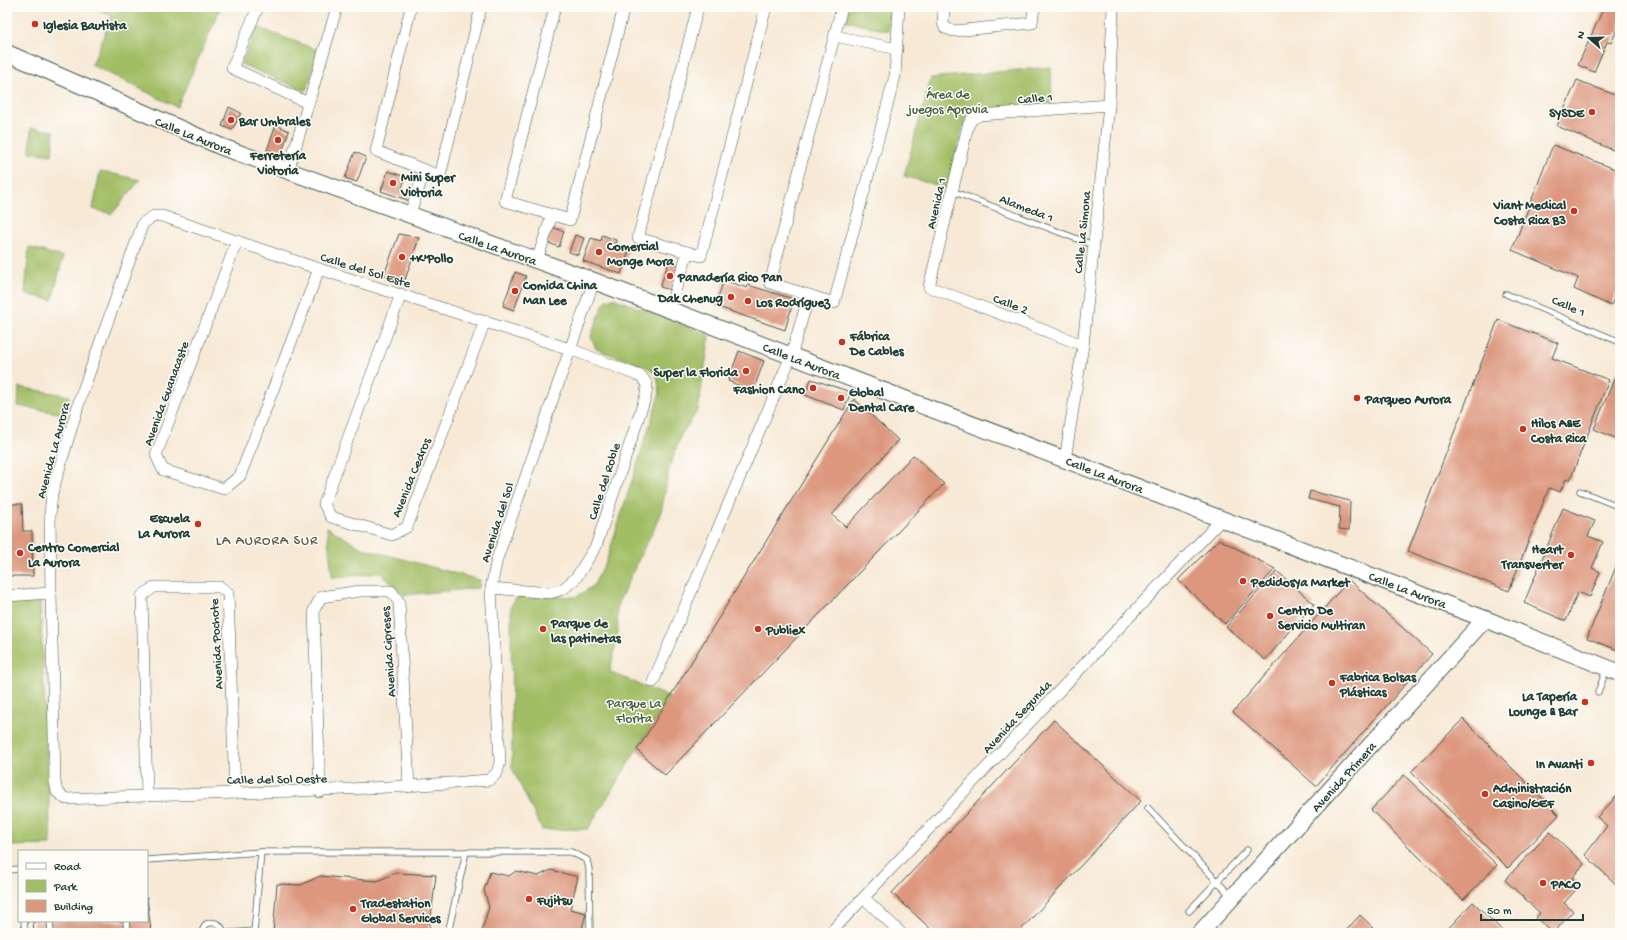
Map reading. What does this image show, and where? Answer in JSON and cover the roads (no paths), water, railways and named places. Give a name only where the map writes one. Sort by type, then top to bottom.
[{"type":"street","points":[[258,7],[232,68],[308,103]]},
{"type":"street","points":[[288,172],[337,7]]},
{"type":"street","points":[[411,7],[376,150],[440,176],[481,7]]},
{"type":"street","points":[[555,7],[505,201],[570,220],[624,7]]},
{"type":"street","points":[[698,7],[638,238],[701,256],[766,7]]},
{"type":"street","points":[[842,7],[770,283],[834,303],[895,76],[899,7]]},
{"type":"street","points":[[944,7],[943,23],[945,28],[954,31],[1032,23],[1034,7]]},
{"type":"street","name":"Calle La Simona","points":[[1065,460],[1083,345],[1109,105],[1113,7]]},
{"type":"street","points":[[834,36],[897,49]]},
{"type":"street","name":"Calle La Aurora","points":[[7,53],[67,78],[157,120],[222,148],[537,260],[669,309],[1485,619],[1614,670]]},
{"type":"street","name":"Calle 1","points":[[968,126],[972,119],[980,115],[1109,105]]},
{"type":"street","name":"Avenida 1","points":[[929,287],[968,126]]},
{"type":"street","points":[[410,216],[425,170]]},
{"type":"street","points":[[537,260],[552,215]]},
{"type":"street","name":"Calle del Sol Este","points":[[154,216],[162,216],[570,349]]},
{"type":"street","name":"Avenida La Aurora","points":[[66,799],[57,792],[55,782],[50,593],[50,515],[52,493],[81,396],[143,224],[154,216]]},
{"type":"street","name":"Avenida Guanacaste","points":[[237,241],[156,455],[162,470],[224,489],[240,476],[319,268]]},
{"type":"street","points":[[669,309],[688,252]]},
{"type":"street","name":"Avenida del Sol","points":[[489,780],[498,772],[500,762],[491,588],[497,559],[594,281]]},
{"type":"street","name":"Calle 2","points":[[929,287],[1083,345]]},
{"type":"street","name":"Avenida Cedros","points":[[401,294],[324,504],[331,517],[392,534],[407,527],[485,321]]},
{"type":"street","points":[[653,682],[792,356],[809,295]]},
{"type":"street","name":"Calle del Roble","points":[[491,588],[550,593],[563,589],[576,578],[587,563],[596,546],[606,519],[646,395],[646,385],[642,376],[570,349]]},
{"type":"street","name":"Avenida Segunda","points":[[830,933],[1222,519]]},
{"type":"street","name":"Avenida Pochote","points":[[147,796],[142,596],[154,588],[220,587],[228,593],[235,793]]},
{"type":"street","name":"Avenida Cipreses","points":[[320,792],[314,610],[321,597],[360,591],[391,591],[399,602],[409,787]]},
{"type":"street","points":[[7,596],[50,593]]},
{"type":"street","name":"Avenida Primera","points":[[1200,933],[1485,619]]},
{"type":"street","name":"Calle del Sol Oeste","points":[[66,799],[235,793],[320,792],[409,787],[489,780]]},
{"type":"street","points":[[864,898],[901,933]]},
{"type":"lane","name":"Alameda 1","points":[[952,190],[1093,245]]},
{"type":"lane","name":"Calle 1","points":[[1506,294],[1620,342]]},
{"type":"lane","points":[[1580,491],[1620,507]]},
{"type":"lane","points":[[1598,692],[1614,670]]},
{"type":"lane","points":[[1148,808],[1233,898]]},
{"type":"lane","points":[[1189,912],[1247,850]]},
{"type":"lane","points":[[229,933],[254,932],[261,852]]},
{"type":"lane","points":[[148,860],[261,852],[571,852],[582,856],[587,860],[589,870],[590,933]]},
{"type":"lane","points":[[448,933],[466,852]]},
{"type":"lane","points":[[7,870],[18,869]]},
{"type":"lane","points":[[24,922],[25,933]]},
{"type":"lane","points":[[50,922],[52,933]]},
{"type":"lane","points":[[126,922],[127,933]]},
{"type":"lane","points":[[200,933],[206,924],[212,922],[218,923],[222,927],[224,933]]},
{"type":"lane","points":[[7,927],[8,933]]},
{"type":"place","name":"Iglesia Bautista","points":[[35,24]]},
{"type":"place","name":"SYSDE","points":[[1592,112]]},
{"type":"place","name":"Bar Umbrales","points":[[231,120]]},
{"type":"place","name":"Ferretería Victoria","points":[[278,140]]},
{"type":"place","name":"Mini Super Victoria","points":[[393,183]]},
{"type":"place","name":"Viant Medical Costa Rica B3","points":[[1574,211]]},
{"type":"place","name":"Comercial Monge Mora","points":[[599,252]]},
{"type":"place","name":"+K'Pollo","points":[[402,257]]},
{"type":"place","name":"Panadería Rico Pan","points":[[670,276]]},
{"type":"place","name":"Comida China Man Lee","points":[[515,291]]},
{"type":"place","name":"Dak Chenug","points":[[731,297]]},
{"type":"place","name":"Los Rodríguez","points":[[748,301]]},
{"type":"place","name":"Fábrica De Cables","points":[[842,342]]},
{"type":"place","name":"Super la Florida","points":[[746,371]]},
{"type":"place","name":"Fashion Cano","points":[[813,388]]},
{"type":"place","name":"Global Dental Care","points":[[841,398]]},
{"type":"place","name":"Parqueo Aurora","points":[[1357,398]]},
{"type":"place","name":"Hilos A&E Costa Rica","points":[[1523,429]]},
{"type":"place","name":"Escuela La Aurora","points":[[198,524]]},
{"type":"place","name":"Centro Comercial La Aurora","points":[[20,553]]},
{"type":"place","name":"Heart Transverter","points":[[1571,555]]},
{"type":"place","name":"PedidosYa Market","points":[[1243,581]]},
{"type":"place","name":"Centro De Servicio Multiran","points":[[1270,616]]},
{"type":"place","name":"Parque de las patinetas","points":[[543,629]]},
{"type":"place","name":"Publiex","points":[[758,629]]},
{"type":"place","name":"Fabrica Bolsas Plásticas","points":[[1332,683]]},
{"type":"place","name":"La Tapería Lounge & Bar","points":[[1585,702]]},
{"type":"place","name":"In Avanti","points":[[1591,763]]},
{"type":"place","name":"Administración Casino/GEF","points":[[1485,794]]},
{"type":"place","name":"PACO","points":[[1543,883]]},
{"type":"place","name":"Fujitsu","points":[[529,899]]},
{"type":"place","name":"Tradestation Global Services","points":[[353,909]]},
{"type":"district","name":"LA AURORA SUR","points":[[267,539]]},
{"type":"park label","name":"Área de juegos Aprovia","points":[[948,100]]},
{"type":"park label","name":"Parque La Florita","points":[[634,710]]}]
